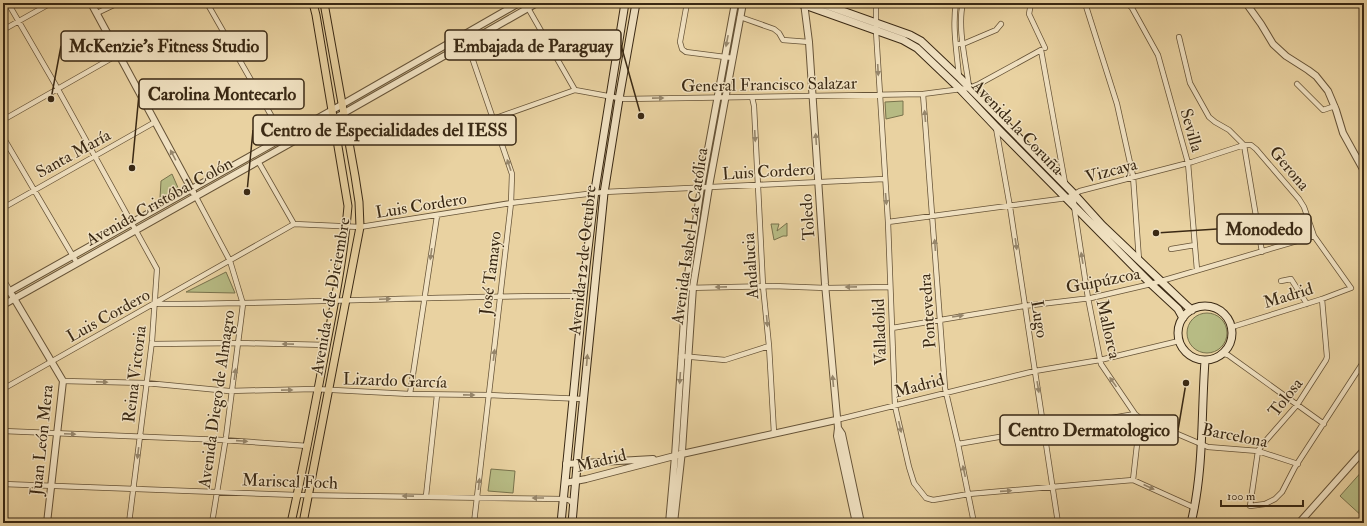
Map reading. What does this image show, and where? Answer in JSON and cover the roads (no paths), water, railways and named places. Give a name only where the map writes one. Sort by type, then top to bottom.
[{"type":"main road","name":"Avenida 6 de Diciembre","points":[[291,523],[308,446],[335,301],[348,206],[313,3]]},
{"type":"main road","name":"Avenida 6 de Diciembre","points":[[303,523],[307,495],[329,390],[360,227],[356,184],[324,3]]},
{"type":"main road","name":"Avenida 12 de Octubre","points":[[561,523],[583,296],[595,193],[625,3]]},
{"type":"main road","name":"Avenida 12 de Octubre","points":[[572,523],[604,192],[636,3]]},
{"type":"main road","name":"Avenida la Coruña","points":[[820,3],[876,31],[903,40],[917,48],[960,89],[1151,284],[1178,309],[1183,318]]},
{"type":"main road","name":"Avenida la Coruña","points":[[803,4],[834,9],[875,22],[922,41],[1074,194],[1139,262],[1192,310]]},
{"type":"main road","points":[[1204,306],[1212,307],[1225,314],[1232,327],[1233,337],[1230,346],[1224,354],[1218,358],[1205,361],[1196,359],[1188,355],[1182,348],[1179,341],[1178,329],[1183,318],[1192,310],[1204,306]]},
{"type":"main road","points":[[1191,523],[1195,508],[1202,444],[1205,361]]},
{"type":"street","name":"Reina Victoria","points":[[8,3],[58,89],[157,269],[152,344],[129,523]]},
{"type":"street","points":[[3,30],[51,3]]},
{"type":"street","name":"Avenida Diego de Almagro","points":[[91,3],[230,261],[243,304],[233,391],[212,523]]},
{"type":"street","points":[[97,13],[118,3]]},
{"type":"street","points":[[207,3],[288,145]]},
{"type":"street","name":"Avenida Cristóbal Colón","points":[[3,295],[343,104],[462,34],[519,3]]},
{"type":"street","name":"Avenida Cristóbal Colón","points":[[3,305],[537,3]]},
{"type":"street","points":[[687,3],[680,42],[682,49],[686,52],[733,58]]},
{"type":"street","name":"Avenida Isabel La Católica","points":[[674,523],[689,288],[702,187],[734,3]]},
{"type":"street","name":"Avenida Isabel La Católica","points":[[689,288],[743,3]]},
{"type":"street","name":"Valladolid","points":[[876,3],[875,22],[884,179],[888,222],[895,406],[909,468],[914,483],[926,498],[933,500],[969,494],[1133,480],[1195,508]]},
{"type":"street","points":[[956,3],[956,44],[960,89]]},
{"type":"street","points":[[963,3],[961,12],[963,44],[969,88]]},
{"type":"street","points":[[1031,3],[1029,14],[1043,49],[1065,185]]},
{"type":"street","points":[[1084,3],[1117,104],[1133,176],[1139,262]]},
{"type":"street","points":[[1246,3],[1278,50],[1316,76],[1328,91],[1335,106],[1343,133],[1364,171]]},
{"type":"street","name":"Toledo","points":[[803,4],[809,42],[836,420],[838,428],[842,434],[861,523]]},
{"type":"street","name":"Sevilla","points":[[1130,6],[1158,55],[1188,163],[1197,270]]},
{"type":"street","points":[[528,8],[575,90]]},
{"type":"street","points":[[740,17],[774,29],[779,33],[783,40],[809,42]]},
{"type":"street","points":[[956,44],[963,44],[996,30],[1001,24]]},
{"type":"street","name":"José Tamayo","points":[[462,34],[467,43],[512,174],[511,203],[474,523]]},
{"type":"street","name":"Gerona","points":[[1178,36],[1190,83],[1209,117],[1229,130],[1244,145],[1251,145],[1256,149],[1299,199],[1304,207],[1314,236],[1351,288]]},
{"type":"street","name":"General Francisco Salazar","points":[[493,119],[575,90],[619,98],[923,94],[969,88],[1043,49]]},
{"type":"street","points":[[3,120],[119,54]]},
{"type":"street","points":[[1297,84],[1323,110],[1335,106]]},
{"type":"street","name":"Pontevedra","points":[[923,94],[946,392],[974,523]]},
{"type":"street","name":"Andalucia","points":[[752,97],[754,106],[763,286],[769,346],[774,433]]},
{"type":"street","name":"Santa María","points":[[3,208],[155,122]]},
{"type":"street","points":[[996,127],[1002,122]]},
{"type":"street","name":"Lugo","points":[[996,127],[1010,206],[1024,306],[1036,371],[1058,523]]},
{"type":"street","points":[[3,137],[77,264]]},
{"type":"street","points":[[1244,145],[1262,252]]},
{"type":"street","name":"Vizcaya","points":[[888,222],[1067,198],[1080,191],[1133,176],[1188,163],[1244,145]]},
{"type":"street","points":[[258,161],[294,224]]},
{"type":"street","name":"Luis Cordero","points":[[3,389],[294,224],[360,227],[437,216],[511,203],[604,192],[884,179]]},
{"type":"street","name":"Mallorca","points":[[1074,194],[1073,204],[1088,298],[1101,364],[1135,414]]},
{"type":"street","points":[[410,394],[437,216]]},
{"type":"street","name":"Guipúzcoa","points":[[892,328],[1024,306],[1088,298],[1151,284],[1314,236]]},
{"type":"street","points":[[1171,249],[1195,245]]},
{"type":"street","name":"Juan León Mera","points":[[3,279],[63,380],[46,523]]},
{"type":"street","points":[[1281,281],[1291,279],[1307,304]]},
{"type":"street","points":[[689,288],[763,286],[826,288],[890,287]]},
{"type":"street","name":"Madrid","points":[[1232,327],[1307,304],[1351,288]]},
{"type":"street","points":[[155,303],[243,304],[425,298],[583,296]]},
{"type":"street","name":"Tolosa","points":[[1258,451],[1297,405],[1323,366],[1327,357],[1322,299]]},
{"type":"street","name":"Madrid","points":[[565,483],[576,482],[678,455],[836,420],[1036,371],[1100,360],[1179,341]]},
{"type":"street","points":[[152,344],[239,343],[327,345]]},
{"type":"street","points":[[685,356],[725,360],[769,346]]},
{"type":"street","points":[[1224,354],[1228,355],[1324,424]]},
{"type":"street","points":[[1258,451],[1250,506],[1265,504],[1275,499],[1282,492],[1298,464],[1364,361]]},
{"type":"street","name":"Lizardo García","points":[[63,380],[146,383],[233,391],[318,389],[410,394],[489,395],[583,399]]},
{"type":"street","points":[[426,496],[437,394]]},
{"type":"street","points":[[958,444],[1135,414]]},
{"type":"street","name":"Barcelona","points":[[1135,414],[1140,418],[1208,447],[1258,451],[1298,464]]},
{"type":"street","points":[[1133,480],[1140,418]]},
{"type":"street","name":"Toledo","points":[[838,428],[837,436],[856,523]]},
{"type":"street","points":[[3,431],[226,440],[308,446]]},
{"type":"street","points":[[1299,523],[1364,450]]},
{"type":"street","name":"Avenida Isabel La Católica","points":[[669,523],[678,455]]},
{"type":"street","name":"Madrid","points":[[566,464],[666,458]]},
{"type":"street","name":"Mariscal Foch","points":[[3,484],[297,495],[563,498]]},
{"type":"street","points":[[563,498],[569,500],[574,505]]},
{"type":"place","name":"McKenzie's Fitness Studio","points":[[51,99]]},
{"type":"place","name":"Embajada de Paraguay","points":[[641,116]]},
{"type":"place","name":"Carolina Montecarlo","points":[[132,168]]},
{"type":"place","name":"Centro de Especialidades del IESS","points":[[247,192]]},
{"type":"place","name":"Monodedo","points":[[1156,233]]},
{"type":"place","name":"Centro Dermatologico","points":[[1186,383]]}]
